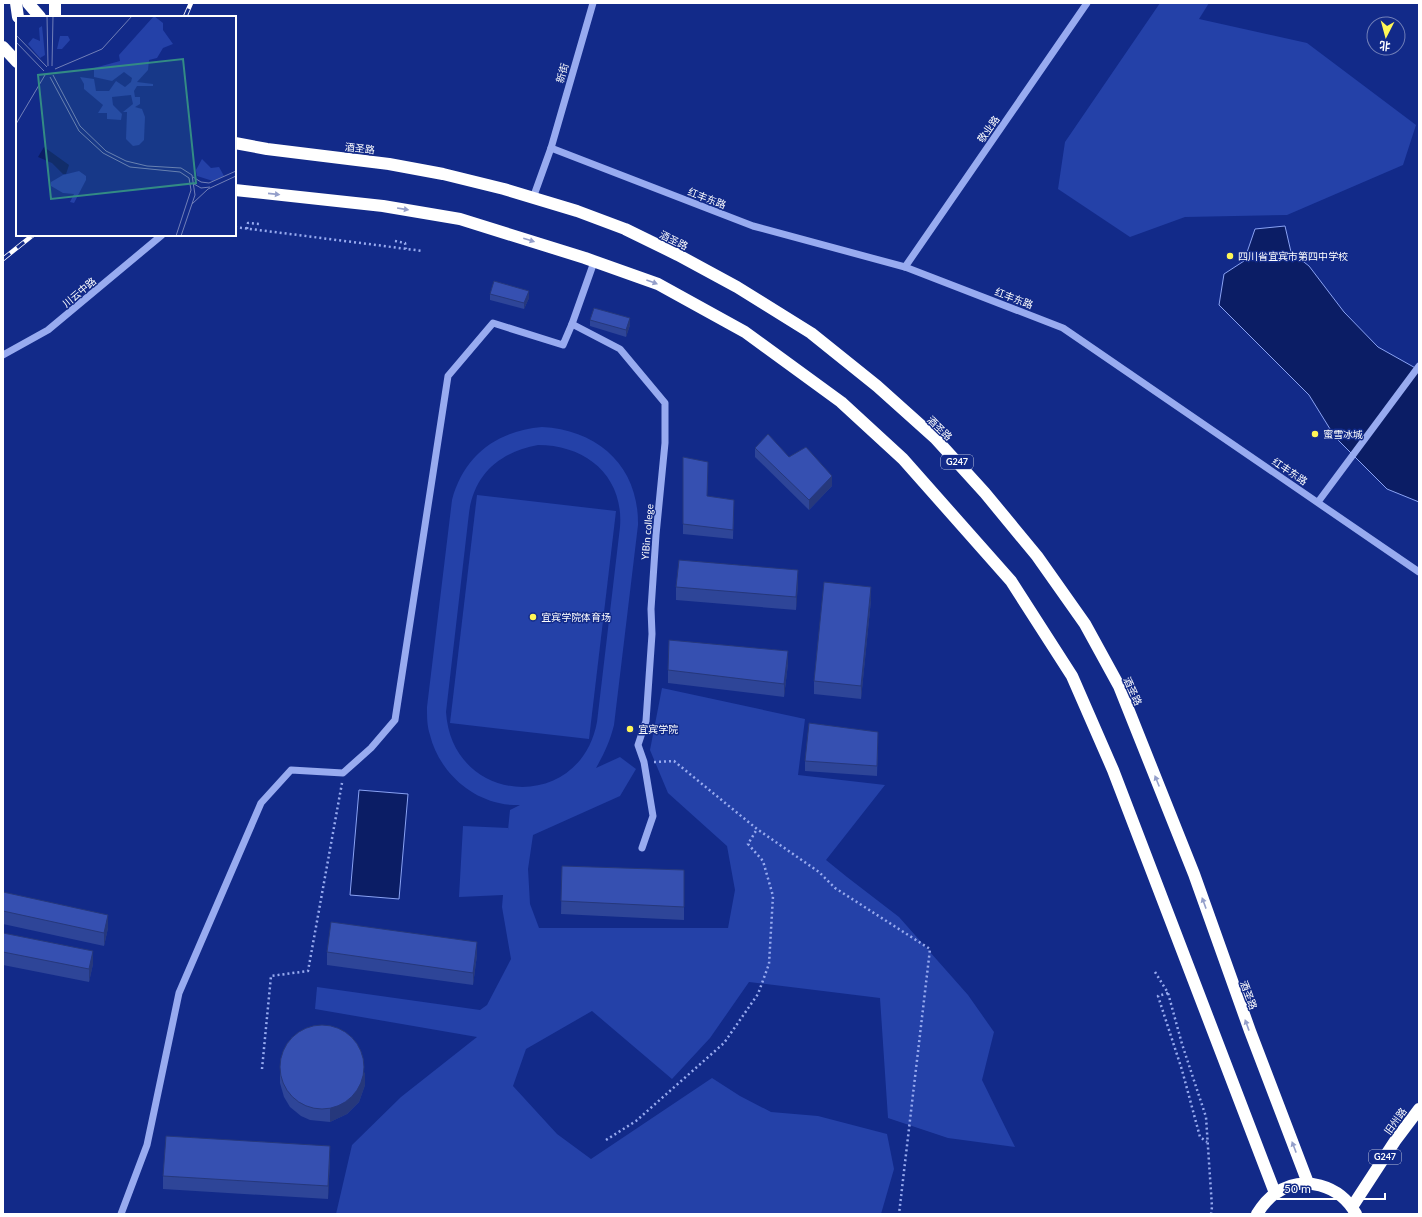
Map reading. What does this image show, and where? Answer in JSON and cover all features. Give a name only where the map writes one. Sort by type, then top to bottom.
[{"type":"highway","points":[[28,3],[39,16]]},
{"type":"highway","points":[[3,47],[16,61]]},
{"type":"highway","name":"酒圣路","points":[[236,143],[267,149],[389,164],[443,174],[504,189],[577,211],[625,229],[678,255],[737,287],[811,333],[877,386],[935,438],[985,493],[1037,556],[1086,624],[1118,686],[1194,874],[1250,1032],[1308,1183]]},
{"type":"highway","points":[[236,190],[383,206],[460,219],[585,258],[658,284],[745,332],[841,402],[903,459],[1011,581],[1072,676],[1113,770],[1275,1193]]},
{"type":"highway","name":"旧州路","points":[[1354,1210],[1395,1141],[1419,1109]]},
{"type":"highway","points":[[1258,1214],[1263,1204],[1275,1193],[1291,1186],[1308,1183]]},
{"type":"highway","name":"G247","points":[[1308,1183],[1325,1186],[1340,1194],[1354,1210]]},
{"type":"street","name":"新街","points":[[533,198],[551,148],[593,3]]},
{"type":"street","name":"敬业路","points":[[905,267],[1087,3]]},
{"type":"street","name":"红丰东路","points":[[551,148],[753,226],[905,267],[1063,328],[1419,572]]},
{"type":"street","name":"川云中路","points":[[3,355],[48,330],[161,236]]},
{"type":"street","points":[[121,1214],[146,1145],[179,993],[261,803],[291,770],[343,773],[371,748],[395,720],[448,376],[493,323],[563,345],[594,262]]},
{"type":"street","name":"YiBin college","points":[[572,324],[620,349],[665,403],[665,443],[656,534],[651,609],[652,634],[646,721],[638,745],[644,762],[653,816],[642,848]]},
{"type":"street","points":[[1318,502],[1419,366]]},
{"type":"path","points":[[247,229],[248,223],[260,224]]},
{"type":"path","points":[[236,227],[423,251]]},
{"type":"path","points":[[395,241],[405,243],[406,249]]},
{"type":"path","points":[[644,762],[674,762],[757,829],[819,872],[835,888],[930,949],[899,1214]]},
{"type":"path","points":[[262,1069],[271,976],[308,971],[343,773]]},
{"type":"path","points":[[606,1140],[636,1120],[724,1043],[758,994],[769,964],[773,896],[763,861],[748,844],[757,829]]},
{"type":"path","points":[[1155,972],[1168,993],[1182,1044],[1206,1118],[1212,1207],[1211,1214]]},
{"type":"path","points":[[1168,993],[1158,996],[1182,1070],[1200,1137],[1208,1142]]},
{"type":"shaded area","points":[[1160,3],[1209,3],[1199,19],[1307,43],[1416,125],[1403,165],[1287,215],[1185,217],[1130,237],[1058,189],[1065,142]]},
{"type":"shaded area","points":[[1285,226],[1291,252],[1309,266],[1344,312],[1378,347],[1419,370],[1419,502],[1387,489],[1335,437],[1309,395],[1219,305],[1224,274],[1244,261],[1255,229]]},
{"type":"shaded area","points":[[542,427],[563,430],[581,435],[598,444],[612,455],[623,469],[631,486],[636,504],[638,525],[614,725],[602,758],[596,768],[620,757],[636,769],[620,796],[533,835],[528,869],[530,904],[539,928],[728,928],[735,890],[727,846],[668,793],[650,750],[662,688],[805,719],[798,775],[885,785],[826,860],[899,917],[968,995],[994,1032],[982,1080],[1015,1147],[948,1138],[888,1118],[880,998],[749,982],[710,1038],[672,1079],[592,1011],[526,1049],[513,1086],[557,1134],[591,1159],[712,1078],[740,1096],[771,1112],[818,1116],[887,1134],[894,1169],[881,1214],[336,1214],[352,1145],[401,1097],[477,1037],[315,1009],[317,987],[480,1010],[487,1005],[511,959],[502,907],[503,895],[459,897],[463,826],[508,828],[508,830],[510,810],[520,805],[504,804],[487,799],[475,794],[455,779],[440,759],[434,747],[428,728],[427,707],[452,500],[457,484],[474,458],[485,448],[497,440],[526,429]],"holes":[[[538,445],[555,446],[586,457],[598,467],[608,479],[616,493],[620,509],[620,527],[597,722],[586,752],[567,772],[543,784],[517,787],[492,781],[470,766],[454,743],[446,712],[469,513],[472,499],[483,476],[501,459],[524,448]]]},
{"type":"shaded area","name":"宜宾学院体育场","points":[[477,495],[616,511],[589,739],[450,723]]},
{"type":"shaded area","points":[[359,790],[408,794],[399,899],[350,895]]},
{"type":"building","points":[[494,281],[529,291],[524,303],[490,294]]},
{"type":"building","points":[[594,308],[630,318],[626,330],[590,320]]},
{"type":"building","points":[[768,434],[789,457],[806,447],[832,476],[809,500],[755,448]]},
{"type":"building","points":[[683,457],[708,462],[707,496],[734,500],[733,530],[683,524]]},
{"type":"building","points":[[679,560],[798,570],[796,597],[676,587]]},
{"type":"building","points":[[824,582],[871,587],[861,686],[814,681]]},
{"type":"building","points":[[669,640],[788,651],[784,684],[668,670]]},
{"type":"building","points":[[809,723],[878,732],[877,766],[805,761]]},
{"type":"building","points":[[562,866],[684,870],[684,907],[561,901]]},
{"type":"building","points":[[3,892],[108,915],[104,933],[3,911]]},
{"type":"building","points":[[331,922],[477,942],[473,973],[327,952]]},
{"type":"building","points":[[3,933],[93,951],[89,969],[3,952]]},
{"type":"building","points":[[322,1025],[338,1028],[352,1037],[361,1051],[364,1067],[361,1083],[352,1097],[338,1106],[322,1109],[306,1106],[292,1097],[283,1083],[280,1067],[283,1051],[292,1037],[306,1028]]},
{"type":"building","points":[[166,1136],[330,1146],[328,1186],[163,1176]]},
{"type":"railway","points":[[185,16],[191,3]]},
{"type":"railway","points":[[3,259],[32,236]]},
{"type":"place","name":"四川省宜宾市第四中学校","points":[[1230,256]]},
{"type":"place","name":"蜜雪冰城","points":[[1315,434]]},
{"type":"place","name":"宜宾学院体育场","points":[[533,617]]},
{"type":"place","name":"宜宾学院","points":[[630,729]]}]
